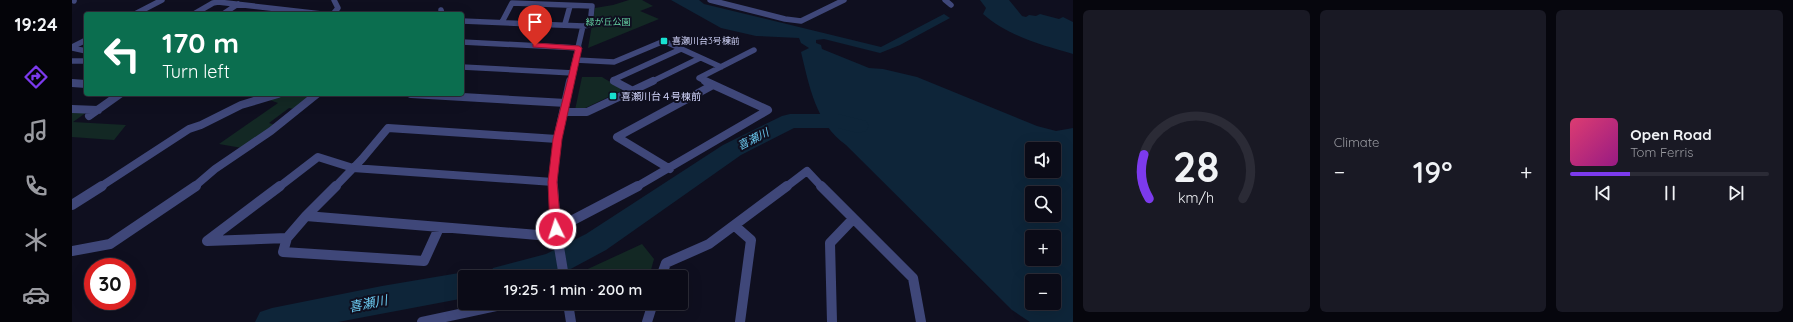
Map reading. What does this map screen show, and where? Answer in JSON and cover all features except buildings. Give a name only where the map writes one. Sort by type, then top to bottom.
[{"type":"street","points":[[139,12],[162,0]]},
{"type":"street","points":[[334,0],[338,8],[335,12]]},
{"type":"street","points":[[710,0],[785,19],[801,21],[844,0]]},
{"type":"street","points":[[945,0],[951,5]]},
{"type":"street","points":[[197,12],[213,3],[218,2],[305,12]]},
{"type":"street","points":[[464,21],[565,24],[583,26],[590,25],[592,6],[512,3],[502,22]]},
{"type":"street","points":[[225,12],[238,4]]},
{"type":"street","points":[[533,23],[540,5]]},
{"type":"street","points":[[565,24],[570,6]]},
{"type":"street","points":[[563,270],[556,229],[552,182],[557,139],[583,26]]},
{"type":"street","points":[[72,48],[84,41]]},
{"type":"street","points":[[576,60],[614,62],[664,41],[721,67]]},
{"type":"street","points":[[464,42],[579,48]]},
{"type":"street","points":[[72,48],[84,51]]},
{"type":"street","points":[[631,90],[613,80],[681,49]]},
{"type":"street","points":[[306,216],[538,235],[556,229],[670,170],[768,110],[699,78],[754,50]]},
{"type":"street","points":[[564,112],[587,112],[700,58]]},
{"type":"street","points":[[72,61],[84,62]]},
{"type":"street","points":[[464,67],[573,74]]},
{"type":"street","points":[[72,83],[84,84]]},
{"type":"street","points":[[670,170],[617,137],[713,85]]},
{"type":"street","points":[[89,116],[117,96]]},
{"type":"street","points":[[72,205],[189,129],[201,125],[241,105],[271,96]]},
{"type":"street","points":[[72,252],[110,244],[195,186],[215,169],[271,131],[315,96]]},
{"type":"street","points":[[446,96],[566,103]]},
{"type":"street","points":[[72,109],[98,110]]},
{"type":"street","points":[[439,228],[424,261],[283,252],[287,238],[306,216],[362,159],[388,128],[557,139]]},
{"type":"street","points":[[287,238],[207,241],[318,157],[353,168],[552,182]]},
{"type":"street","points":[[664,270],[666,263],[709,244],[808,171],[853,219],[913,278],[921,322]]},
{"type":"street","points":[[832,322],[830,243],[853,219]]},
{"type":"street","points":[[735,226],[751,240],[740,322]]},
{"type":"street","points":[[422,322],[478,310]]},
{"type":"street","points":[[569,310],[571,322]]},
{"type":"street","points":[[647,322],[651,310]]},
{"type":"green space","name":"緑が丘公園","points":[[629,0],[642,0],[653,6],[640,11],[659,19],[588,48],[595,8],[613,5]]},
{"type":"green space","points":[[582,77],[602,77],[620,88],[621,91],[581,110],[575,110]]},
{"type":"green space","points":[[284,96],[310,96],[294,109],[289,108],[269,123],[275,125],[242,148],[219,144],[278,103],[267,99]]},
{"type":"green space","points":[[72,111],[87,112],[73,122],[126,125],[114,140],[72,137]]},
{"type":"green space","points":[[642,244],[654,259],[651,270],[586,270]]},
{"type":"water","points":[[671,0],[699,0],[704,4],[881,47],[944,14],[950,18],[900,45],[880,53],[824,39],[816,40],[816,43],[821,45],[822,49],[869,68],[883,69],[917,77],[1037,126],[1056,131],[1073,128],[1073,322],[1030,322],[1012,310],[827,126],[815,103],[801,52],[809,48],[801,43],[799,38],[756,36],[721,28]]},
{"type":"water","points":[[980,0],[1009,0],[1022,16],[1036,16],[1040,14],[1059,19],[1063,17],[1073,22],[1073,54],[1025,39],[1003,28],[983,14],[986,8]]},
{"type":"waterway","name":"喜瀬川","points":[[531,270],[554,264],[596,242],[732,150],[790,121],[838,121],[858,126]]},
{"type":"waterway","name":"喜瀬川","points":[[272,322],[382,299],[458,286]]},
{"type":"place","name":"喜瀬川台3号棟前","points":[[664,41]]},
{"type":"place","name":"喜瀬川台４号棟前","points":[[613,96]]},
{"type":"route","points":[[535,46],[579,48],[557,139],[552,182],[556,229]]}]
